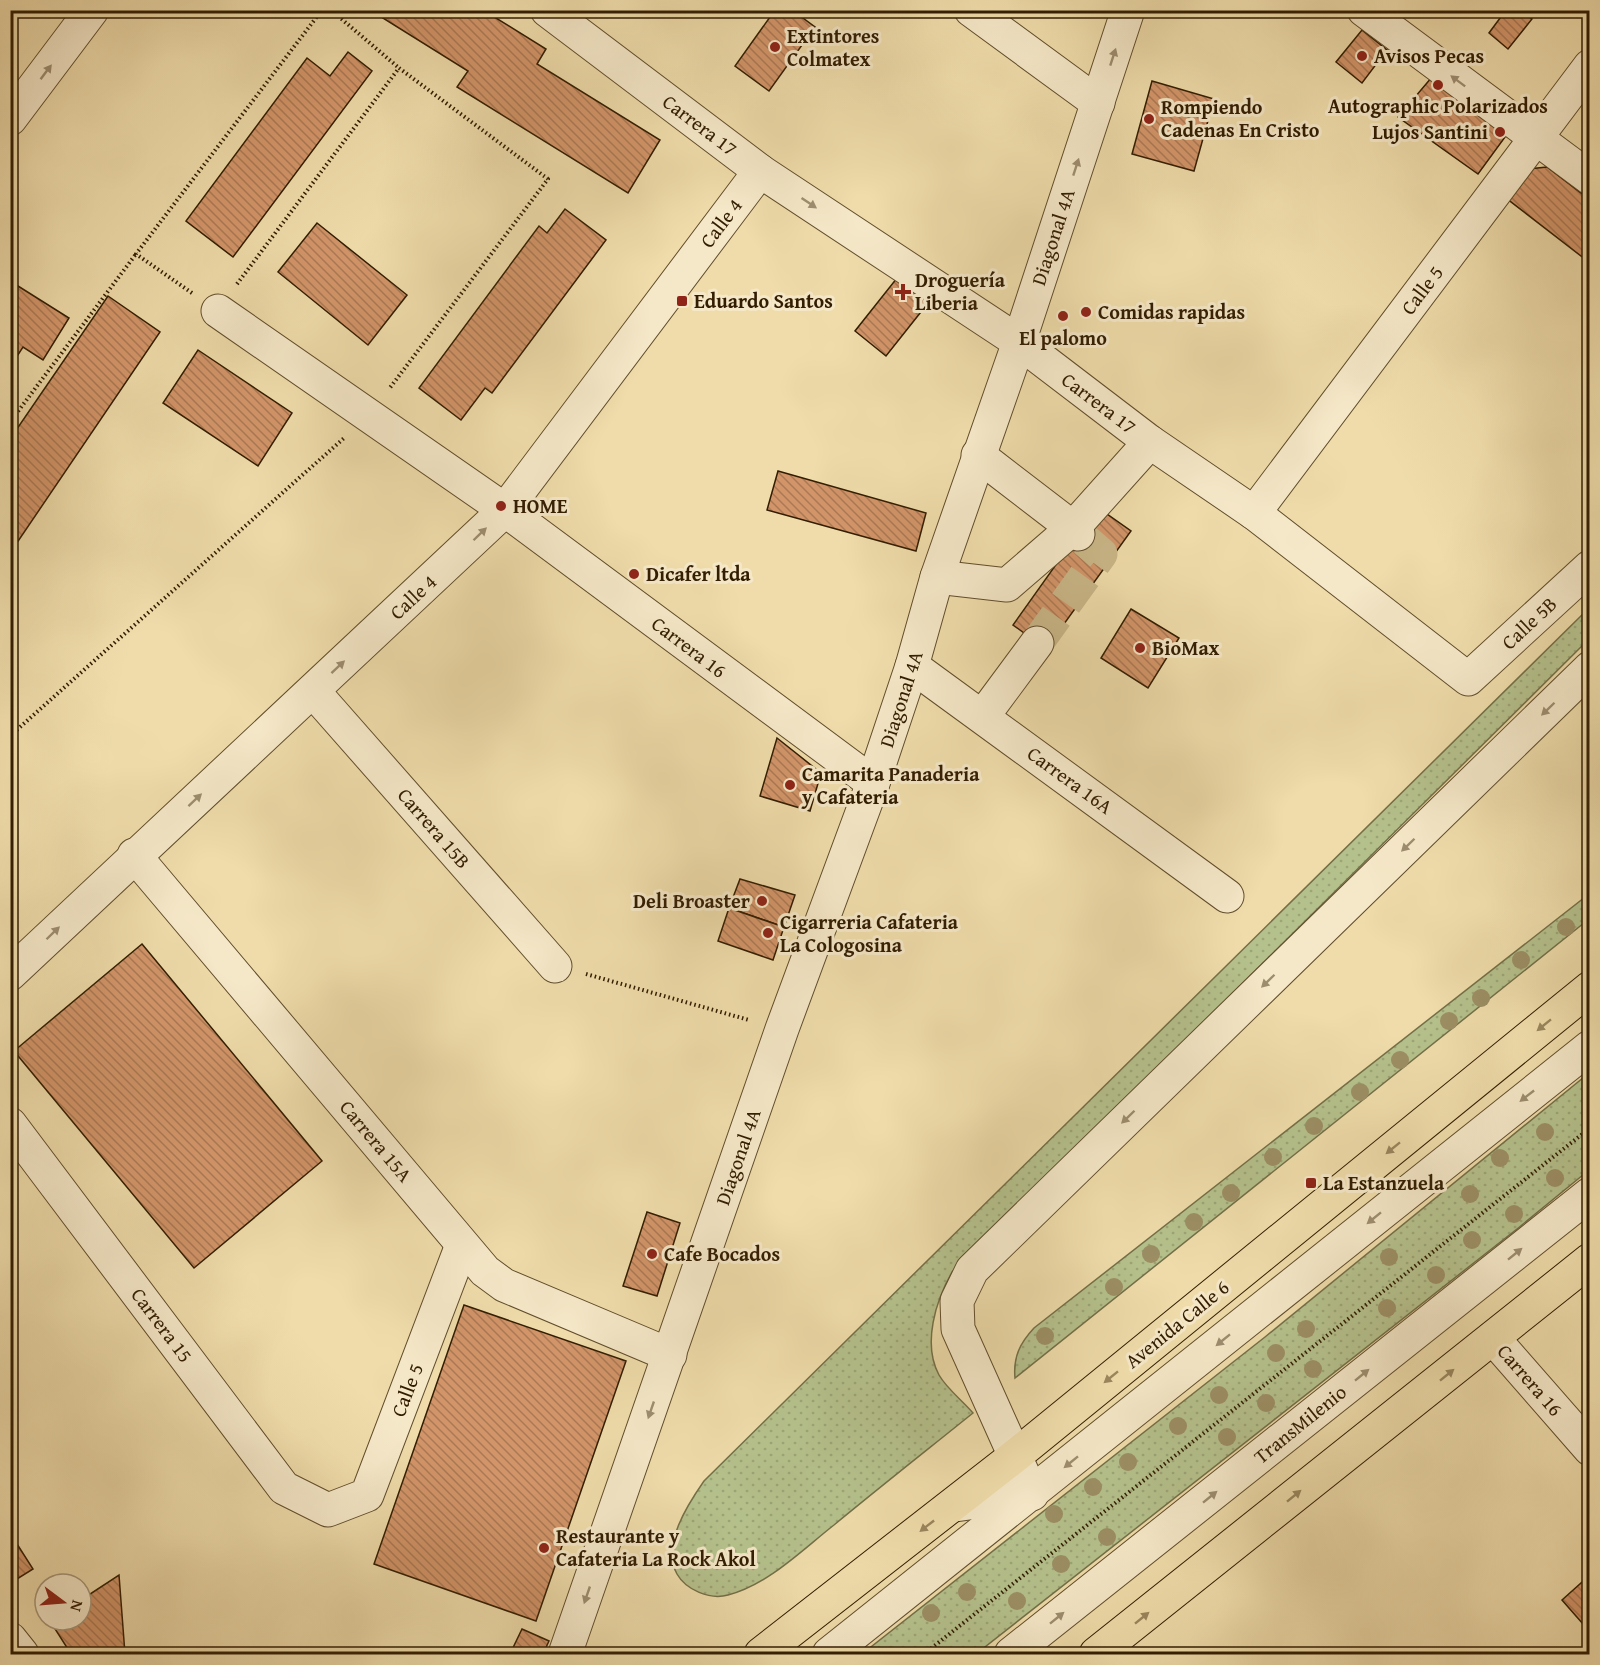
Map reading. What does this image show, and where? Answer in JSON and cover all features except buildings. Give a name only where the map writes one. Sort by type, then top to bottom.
[{"type":"main road","name":"Avenida Calle 6","points":[[761,1654],[1015,1456],[1590,988]]},
{"type":"main road","points":[[1096,1654],[1590,1260]]},
{"type":"street","points":[[10,119],[92,10]]},
{"type":"street","name":"Carrera 17","points":[[547,10],[760,171],[1019,342],[1150,442],[1254,513],[1468,679]]},
{"type":"street","points":[[971,10],[1098,103]]},
{"type":"street","name":"Diagonal 4A","points":[[565,1654],[782,1029],[873,783],[912,666],[937,577],[1019,342],[1128,10]]},
{"type":"street","points":[[1364,10],[1590,178]]},
{"type":"street","name":"Calle 5","points":[[1254,513],[1590,66]]},
{"type":"street","name":"Calle 4","points":[[10,974],[134,855],[505,510],[760,171]]},
{"type":"street","name":"Carrera 16","points":[[218,311],[505,510],[873,783]]},
{"type":"street","points":[[937,577],[1007,585],[1075,531],[1150,442]]},
{"type":"street","points":[[978,455],[1075,531]]},
{"type":"street","name":"Calle 5B","points":[[1468,679],[1590,567]]},
{"type":"street","points":[[983,716],[1037,643]]},
{"type":"street","name":"Carrera 16A","points":[[912,666],[1227,896]]},
{"type":"street","points":[[1032,1494],[991,1398],[962,1338],[957,1320],[960,1290],[972,1270],[1590,668]]},
{"type":"street","name":"Carrera 15B","points":[[313,691],[555,966]]},
{"type":"street","name":"Carrera 15A","points":[[134,855],[485,1271],[504,1286],[670,1355]]},
{"type":"street","points":[[829,1654],[1590,1047]]},
{"type":"street","name":"Carrera 15","points":[[10,1124],[284,1488],[328,1510]]},
{"type":"street","name":"TransMilenio","points":[[1011,1654],[1590,1194]]},
{"type":"street","name":"Calle 5","points":[[328,1510],[367,1495],[462,1245]]},
{"type":"street","name":"Carrera 16","points":[[1494,1338],[1590,1449]]},
{"type":"street","points":[[954,1505],[1032,1494]]},
{"type":"street","points":[[10,1639],[22,1654]]},
{"type":"path","points":[[10,422],[322,10]]},
{"type":"path","points":[[331,10],[399,68]]},
{"type":"path","points":[[136,254],[218,311]]},
{"type":"path","points":[[555,966],[782,1029]]},
{"type":"path","points":[[924,1654],[1590,1128]]},
{"type":"green space","points":[[1589,608],[1589,639],[952,1272],[936,1309],[931,1336],[932,1350],[934,1363],[942,1380],[973,1413],[771,1575],[743,1590],[721,1596],[706,1595],[686,1585],[677,1574],[673,1563],[674,1538],[684,1513],[704,1481]]},
{"type":"green space","points":[[1589,894],[1589,919],[1015,1378],[1018,1351],[1034,1328]]},
{"type":"green space","points":[[1589,1073],[1589,1170],[1517,1229],[976,1654],[862,1654],[1265,1337]]},
{"type":"tunnel","points":[[1037,643],[1101,554],[1078,534]]},
{"type":"place","name":"Extintores Colmatex","points":[[775,47]]},
{"type":"place","name":"Avisos Pecas","points":[[1362,56]]},
{"type":"place","name":"Autographic Polarizados","points":[[1438,85]]},
{"type":"place","name":"Rompiendo Cadenas En Cristo","points":[[1149,119]]},
{"type":"place","name":"Lujos Santini","points":[[1500,132]]},
{"type":"place","name":"Droguería Liberia","points":[[903,292]]},
{"type":"place","name":"Eduardo Santos","points":[[682,301]]},
{"type":"place","name":"Comidas rapidas","points":[[1086,312]]},
{"type":"place","name":"El palomo","points":[[1063,316]]},
{"type":"place","name":"HOME","points":[[501,506]]},
{"type":"place","name":"Dicafer ltda","points":[[634,574]]},
{"type":"place","name":"BioMax","points":[[1140,648]]},
{"type":"place","name":"Camarita Panaderia y Cafateria","points":[[790,785]]},
{"type":"place","name":"Deli Broaster","points":[[762,901]]},
{"type":"place","name":"Cigarreria Cafateria La Cologosina","points":[[768,933]]},
{"type":"place","name":"La Estanzuela","points":[[1311,1183]]},
{"type":"place","name":"Cafe Bocados","points":[[652,1254]]},
{"type":"place","name":"Restaurante y Cafateria La Rock Akol","points":[[544,1548]]}]
